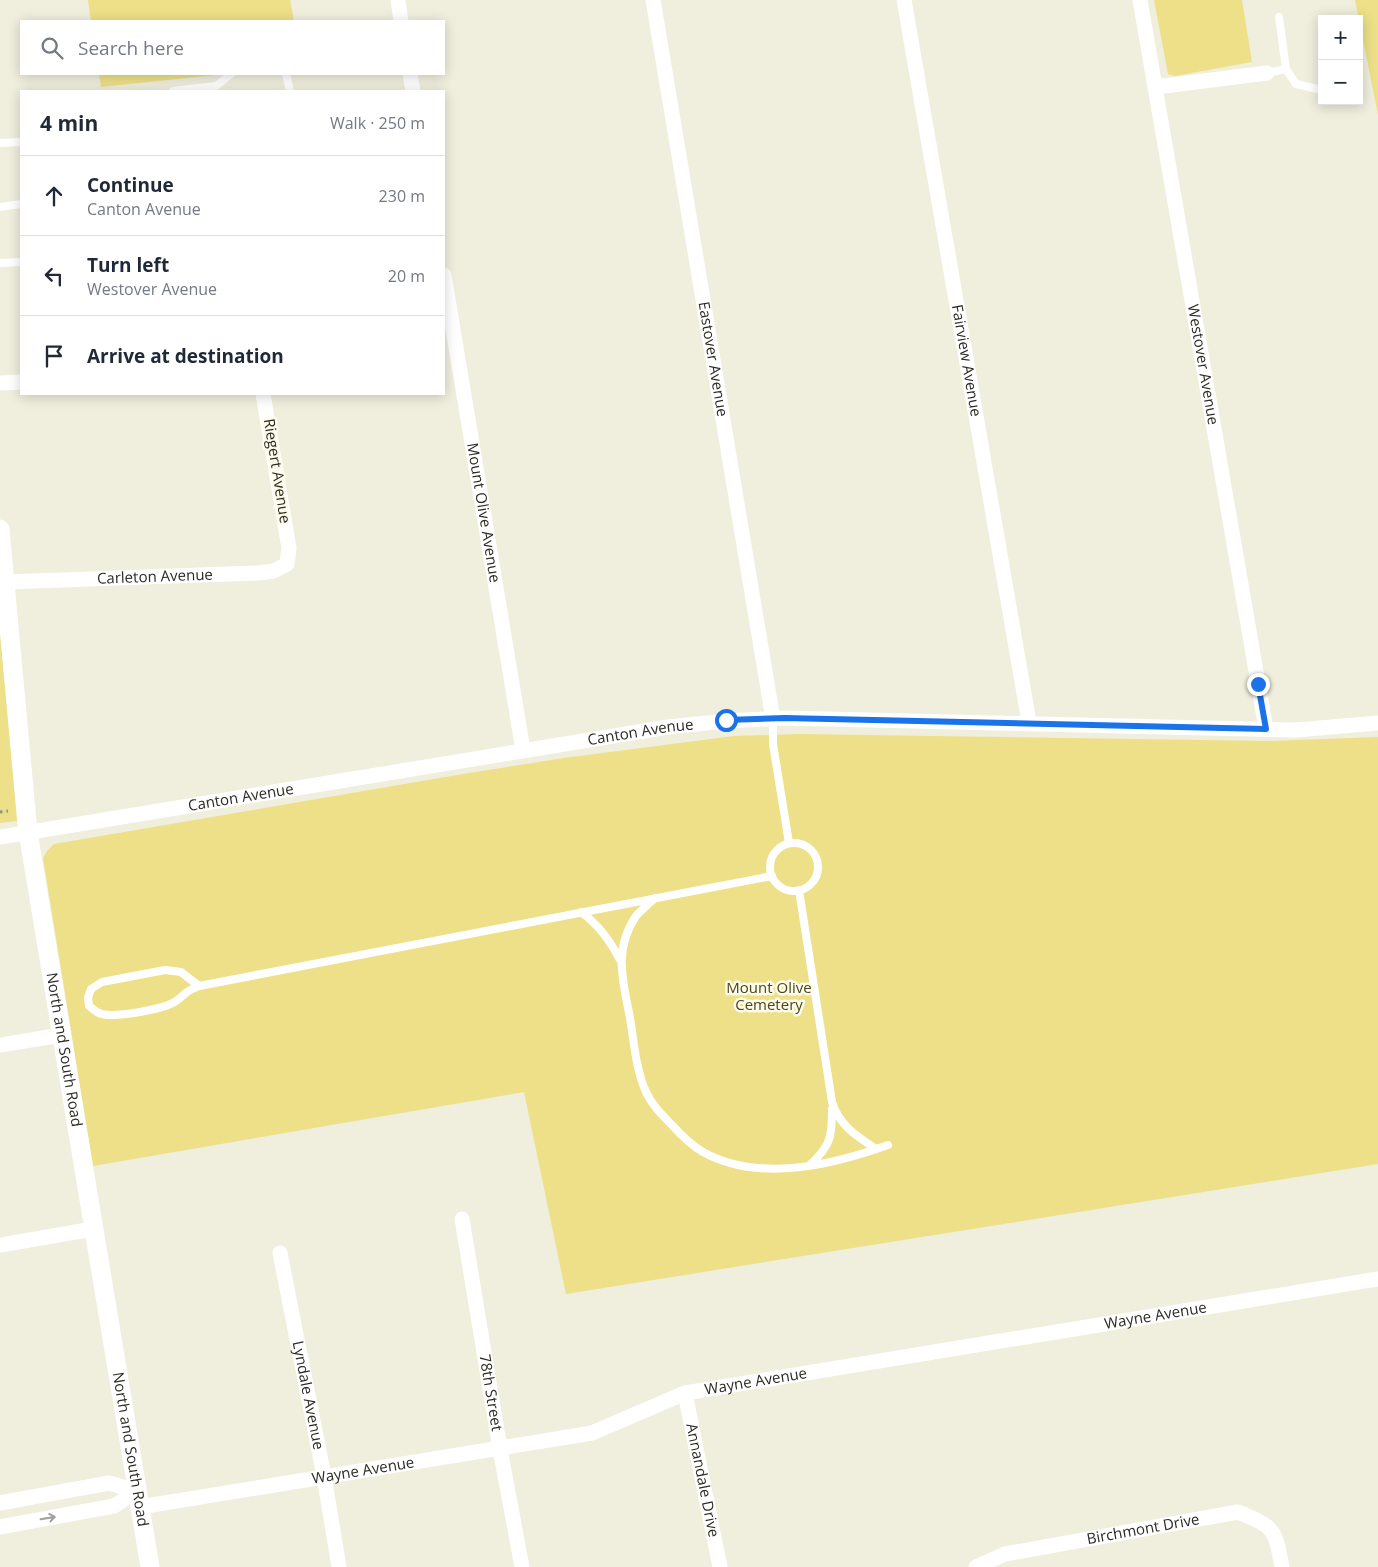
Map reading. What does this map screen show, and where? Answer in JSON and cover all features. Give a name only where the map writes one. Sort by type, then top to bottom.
[{"type":"street","points":[[398,0],[401,20]]},
{"type":"street","name":"Eastover Avenue","points":[[653,0],[774,719]]},
{"type":"street","name":"Fairview Avenue","points":[[904,0],[1029,722]]},
{"type":"street","name":"Westover Avenue","points":[[1140,0],[1266,729]]},
{"type":"street","points":[[1156,87],[1267,73]]},
{"type":"street","points":[[410,75],[413,90]]},
{"type":"street","name":"Mount Olive Avenue","points":[[445,281],[523,750]]},
{"type":"street","points":[[0,383],[20,382]]},
{"type":"street","name":"Riegert Avenue","points":[[263,395],[289,548]]},
{"type":"street","name":"North and South Road","points":[[0,529],[28,832],[150,1567]]},
{"type":"street","name":"Carleton Avenue","points":[[5,582],[274,572],[287,564],[289,548]]},
{"type":"street","name":"Canton Avenue","points":[[0,837],[523,750],[668,727],[726,720],[1029,722],[1296,730],[1378,723]]},
{"type":"street","points":[[0,1046],[62,1035]]},
{"type":"street","name":"78th Street","points":[[462,1219],[500,1449],[522,1567]]},
{"type":"street","points":[[0,1245],[93,1229]]},
{"type":"street","name":"Lyndale Avenue","points":[[280,1253],[324,1476],[339,1567]]},
{"type":"street","name":"Wayne Avenue","points":[[0,1527],[114,1506],[139,1499],[324,1476],[592,1433],[685,1393],[1378,1279]]},
{"type":"street","name":"Annandale Drive","points":[[685,1393],[720,1567]]},
{"type":"street","name":"Wayne Avenue","points":[[0,1503],[109,1483],[139,1499]]},
{"type":"street","name":"Birchmont Drive","points":[[976,1567],[1005,1554],[1238,1512],[1262,1522],[1276,1537],[1282,1567]]},
{"type":"lane","points":[[1279,17],[1286,69],[1296,84],[1318,89]]},
{"type":"lane","points":[[1267,73],[1286,69]]},
{"type":"lane","points":[[182,90],[216,86],[230,75]]},
{"type":"lane","points":[[286,75],[290,90]]},
{"type":"lane","points":[[0,143],[20,142]]},
{"type":"lane","points":[[0,207],[20,204]]},
{"type":"lane","points":[[0,263],[20,262]]},
{"type":"lane","points":[[774,719],[773,744],[789,843]]},
{"type":"lane","points":[[789,843],[805,845],[816,855],[818,862],[816,877],[812,883],[799,890],[791,891],[783,888],[776,883],[772,876],[771,860],[781,846],[789,843]]},
{"type":"lane","points":[[199,986],[181,972],[165,970],[102,982],[91,989],[88,998],[90,1006],[100,1014],[115,1015],[162,1007],[176,1001],[186,990],[199,986],[772,876]]},
{"type":"lane","points":[[799,890],[832,1102],[836,1116],[860,1139],[876,1149]]},
{"type":"lane","points":[[655,898],[637,916],[623,944],[620,960],[622,977],[640,1072],[647,1093],[658,1110],[685,1139],[704,1152],[728,1162],[752,1168],[775,1169],[810,1165],[852,1156],[888,1145]]},
{"type":"lane","points":[[581,912],[606,934],[620,960]]},
{"type":"lane","points":[[810,1165],[824,1152],[830,1140],[832,1102]]},
{"type":"path","points":[[0,812],[8,811]]},
{"type":"green space","points":[[88,0],[290,0],[294,20],[91,20]]},
{"type":"green space","points":[[1154,0],[1242,0],[1252,62],[1175,76],[1168,74]]},
{"type":"green space","points":[[1355,0],[1378,0],[1378,115],[1363,40],[1363,15],[1358,15]]},
{"type":"green space","points":[[99,75],[215,75],[101,87]]},
{"type":"green space","points":[[0,632],[17,821],[0,823]]},
{"type":"green space","name":"Mount Olive Cemetery","points":[[800,734],[1269,741],[1378,737],[1378,1164],[566,1294],[524,1092],[93,1166],[43,858],[54,844],[564,758],[734,736]]},
{"type":"route","points":[[726,720],[784,718],[1029,722],[1266,729],[1258,684]]}]
